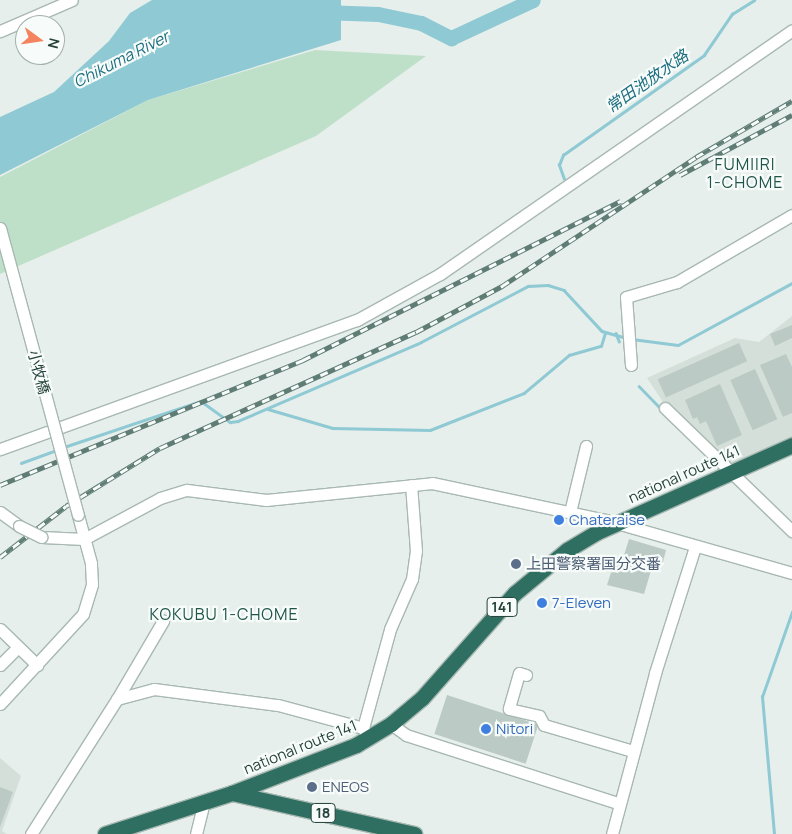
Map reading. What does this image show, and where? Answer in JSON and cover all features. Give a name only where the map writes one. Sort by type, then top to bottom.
[{"type":"highway","name":"national route 141","points":[[232,793],[366,733],[391,724],[430,690],[531,577],[566,550],[617,523],[792,445]]},
{"type":"highway","name":"18","points":[[105,834],[232,793],[414,834]]},
{"type":"street","points":[[0,31],[72,0]]},
{"type":"street","points":[[0,449],[357,320],[440,274],[792,30]]},
{"type":"street","points":[[632,365],[632,339],[626,297],[677,282],[792,215]]},
{"type":"street","name":"小牧橋","points":[[0,228],[78,515],[92,584],[83,614],[0,704]]},
{"type":"street","points":[[665,408],[792,531]]},
{"type":"street","points":[[570,512],[586,446]]},
{"type":"street","points":[[117,700],[154,689],[278,705],[366,733],[390,628],[412,579],[416,551],[411,485]]},
{"type":"street","points":[[0,512],[19,526],[42,537],[84,539],[180,491],[266,500],[411,485],[443,485],[617,523],[792,573]]},
{"type":"street","points":[[612,834],[618,803],[633,751],[696,547]]},
{"type":"street","points":[[31,834],[117,700],[163,621]]},
{"type":"street","points":[[0,629],[37,665]]},
{"type":"street","points":[[0,665],[18,647]]},
{"type":"street","points":[[526,675],[519,673],[509,709],[538,716],[544,725],[633,751]]},
{"type":"street","points":[[391,724],[406,735],[618,803]]},
{"type":"street","points":[[196,834],[204,801]]},
{"type":"shaded area","points":[[792,316],[792,437],[728,466],[665,405],[647,378],[735,338],[759,342]]},
{"type":"shaded area","points":[[0,758],[21,776],[2,831],[7,834],[0,834]]},
{"type":"green space","points":[[315,50],[426,56],[316,136],[0,274],[0,177],[148,100]]},
{"type":"water","points":[[152,0],[341,0],[341,40],[148,100],[0,175],[0,117],[54,92],[109,41],[130,13]]},
{"type":"building","points":[[792,325],[792,338],[775,346],[770,334]]},
{"type":"building","points":[[739,343],[747,361],[666,397],[658,379]]},
{"type":"building","points":[[786,354],[792,367],[792,413],[783,417],[760,365]]},
{"type":"building","points":[[755,369],[777,419],[753,430],[730,380]]},
{"type":"building","points":[[720,384],[742,435],[717,446],[706,421],[700,424],[697,417],[693,419],[685,400]]},
{"type":"building","points":[[629,539],[666,550],[662,566],[653,564],[644,594],[607,585],[615,560],[622,562]]},
{"type":"building","name":"Nitori","points":[[447,695],[538,725],[526,764],[434,734]]},
{"type":"building","points":[[0,787],[13,792],[0,827]]},
{"type":"waterway","name":"Chikuma River","points":[[322,12],[378,14],[421,23],[451,38],[533,0]]},
{"type":"waterway","name":"常田池放水路","points":[[564,179],[559,165],[563,155],[704,55],[732,14],[754,0]]},
{"type":"waterway","points":[[632,339],[678,345],[792,283]]},
{"type":"waterway","points":[[64,447],[201,401],[230,422],[238,421],[421,342],[528,286],[548,285],[564,290],[602,331],[626,338]]},
{"type":"waterway","points":[[268,409],[333,428],[430,430],[524,393],[569,355],[601,346],[605,333]]},
{"type":"waterway","name":"常田池放水路","points":[[616,333],[619,341]]},
{"type":"waterway","name":"常田池放水路","points":[[639,386],[661,409]]},
{"type":"waterway","points":[[21,463],[56,450]]},
{"type":"waterway","points":[[774,834],[762,697],[792,612]]},
{"type":"railway","points":[[0,557],[66,506],[160,448],[416,332],[502,286],[696,157],[792,101]]},
{"type":"railway","points":[[680,175],[792,115]]},
{"type":"railway","points":[[0,485],[303,360],[620,201]]},
{"type":"place","name":"Chateraise","points":[[559,520]]},
{"type":"place","name":"上田警察署国分交番","points":[[516,564]]},
{"type":"place","name":"7-Eleven","points":[[542,603]]},
{"type":"place","name":"Nitori","points":[[486,729]]},
{"type":"place","name":"ENEOS","points":[[312,787]]},
{"type":"district","name":"FUMIIRI 1-CHOME","points":[[745,173]]},
{"type":"district","name":"KOKUBU 1-CHOME","points":[[224,614]]}]
